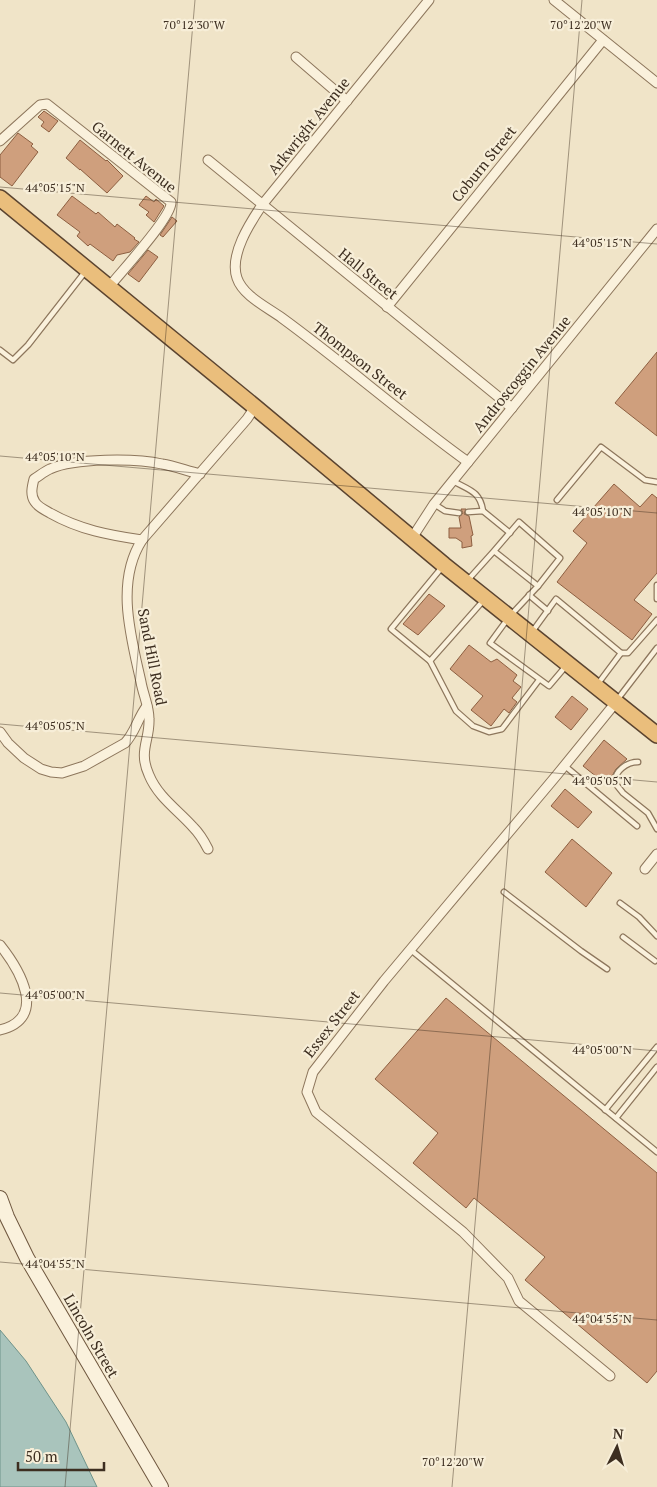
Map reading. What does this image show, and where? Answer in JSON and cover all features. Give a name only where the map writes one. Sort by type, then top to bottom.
[{"type":"highway","points":[[4,204],[88,269],[444,565],[617,701],[657,735]]},
{"type":"main road","name":"Lincoln Street","points":[[0,1198],[27,1258],[161,1487]]},
{"type":"street","name":"Arkwright Avenue","points":[[238,281],[235,266],[237,255],[245,232],[262,205],[429,0]]},
{"type":"street","points":[[554,0],[657,83]]},
{"type":"street","name":"Coburn Street","points":[[387,307],[604,40]]},
{"type":"street","points":[[296,57],[347,101]]},
{"type":"street","name":"Garnett Avenue","points":[[0,141],[40,105],[50,106],[170,202],[171,206],[168,213],[109,287]]},
{"type":"street","name":"Hall Street","points":[[208,160],[512,408]]},
{"type":"street","name":"Androscoggin Avenue","points":[[412,538],[434,504],[452,481],[657,229]]},
{"type":"street","name":"Thompson Street","points":[[238,281],[245,291],[326,350],[399,410],[468,462]]},
{"type":"street","name":"Sand Hill Road","points":[[208,849],[193,826],[164,799],[148,774],[144,757],[149,722],[128,608],[129,575],[142,540],[247,419],[255,407]]},
{"type":"street","points":[[142,540],[94,532],[66,522],[39,506],[34,500],[32,488],[34,480],[50,469],[68,463],[96,461],[145,461],[200,474]]},
{"type":"street","name":"Essex Street","points":[[610,1376],[519,1301],[508,1278],[463,1232],[316,1112],[307,1092],[313,1072],[410,950],[565,766],[617,701]]},
{"type":"street","points":[[0,732],[8,743],[24,758],[41,769],[62,773],[84,766],[125,743],[130,738],[140,714],[147,706]]},
{"type":"street","points":[[646,870],[657,854]]},
{"type":"street","points":[[0,945],[22,980],[26,989],[27,1000],[22,1017],[12,1025],[0,1030]]},
{"type":"lane","points":[[0,350],[13,360],[28,345],[88,269]]},
{"type":"lane","points":[[557,500],[601,447],[646,480],[657,482]]},
{"type":"lane","points":[[452,481],[477,494],[482,501],[483,511]]},
{"type":"lane","points":[[434,504],[445,511],[459,513]]},
{"type":"lane","points":[[468,512],[483,511],[510,532]]},
{"type":"lane","points":[[466,582],[518,522],[560,558],[538,586],[509,617],[490,644],[549,686],[568,664]]},
{"type":"lane","points":[[494,551],[538,586]]},
{"type":"lane","points":[[444,565],[391,629],[430,661],[456,711],[473,726],[489,732],[502,729],[538,680]]},
{"type":"lane","points":[[657,585],[657,600]]},
{"type":"lane","points":[[529,595],[548,611]]},
{"type":"lane","points":[[430,661],[485,598]]},
{"type":"lane","points":[[530,634],[556,599],[621,653],[628,653],[657,620]]},
{"type":"lane","points":[[617,701],[657,648]]},
{"type":"lane","points":[[596,686],[621,653]]},
{"type":"lane","points":[[638,762],[632,762],[625,766],[615,776],[614,780],[618,788],[648,813],[657,829]]},
{"type":"lane","points":[[565,766],[637,826]]},
{"type":"lane","points":[[504,892],[607,969]]},
{"type":"lane","points":[[620,903],[639,917],[657,936]]},
{"type":"lane","points":[[623,937],[655,960]]},
{"type":"lane","points":[[410,950],[657,1152]]},
{"type":"lane","points":[[606,1110],[657,1047]]},
{"type":"lane","points":[[616,1118],[657,1067]]},
{"type":"water","points":[[0,1330],[26,1361],[66,1422],[97,1487],[0,1487]]},
{"type":"building","points":[[44,111],[58,121],[49,132],[41,126],[44,122],[38,117]]},
{"type":"building","points":[[18,133],[33,144],[31,146],[38,152],[12,186],[0,177],[0,155]]},
{"type":"building","points":[[80,140],[107,160],[123,176],[107,193],[66,158]]},
{"type":"building","points":[[72,196],[96,214],[98,212],[115,227],[117,224],[139,242],[130,252],[117,255],[113,261],[90,244],[88,246],[77,236],[80,232],[57,215]]},
{"type":"building","points":[[146,196],[154,202],[156,199],[164,206],[154,222],[146,215],[149,212],[139,205]]},
{"type":"building","points":[[172,217],[177,221],[163,237],[160,235]]},
{"type":"building","points":[[148,250],[158,257],[139,282],[128,274]]},
{"type":"building","points":[[657,352],[657,436],[615,403]]},
{"type":"building","points":[[614,484],[640,507],[652,494],[657,498],[657,573],[634,600],[652,614],[632,640],[557,582],[587,543],[573,531]]},
{"type":"building","points":[[461,509],[466,509],[464,514],[469,516],[473,535],[471,536],[472,546],[462,548],[462,542],[456,538],[449,538],[449,528],[461,528],[459,517],[463,513]]},
{"type":"building","points":[[429,594],[445,606],[418,635],[403,624]]},
{"type":"building","points":[[469,645],[491,662],[497,659],[517,675],[513,681],[521,687],[512,698],[517,702],[509,713],[504,709],[491,726],[471,710],[483,696],[450,669]]},
{"type":"building","points":[[572,696],[588,709],[571,730],[555,717]]},
{"type":"building","points":[[604,740],[627,759],[616,769],[607,785],[583,766]]},
{"type":"building","points":[[565,789],[592,812],[578,828],[551,806]]},
{"type":"building","points":[[572,839],[612,873],[586,907],[545,872]]},
{"type":"building","points":[[446,998],[657,1173],[657,1371],[647,1383],[525,1280],[545,1257],[474,1198],[466,1208],[413,1163],[438,1133],[375,1079]]}]
